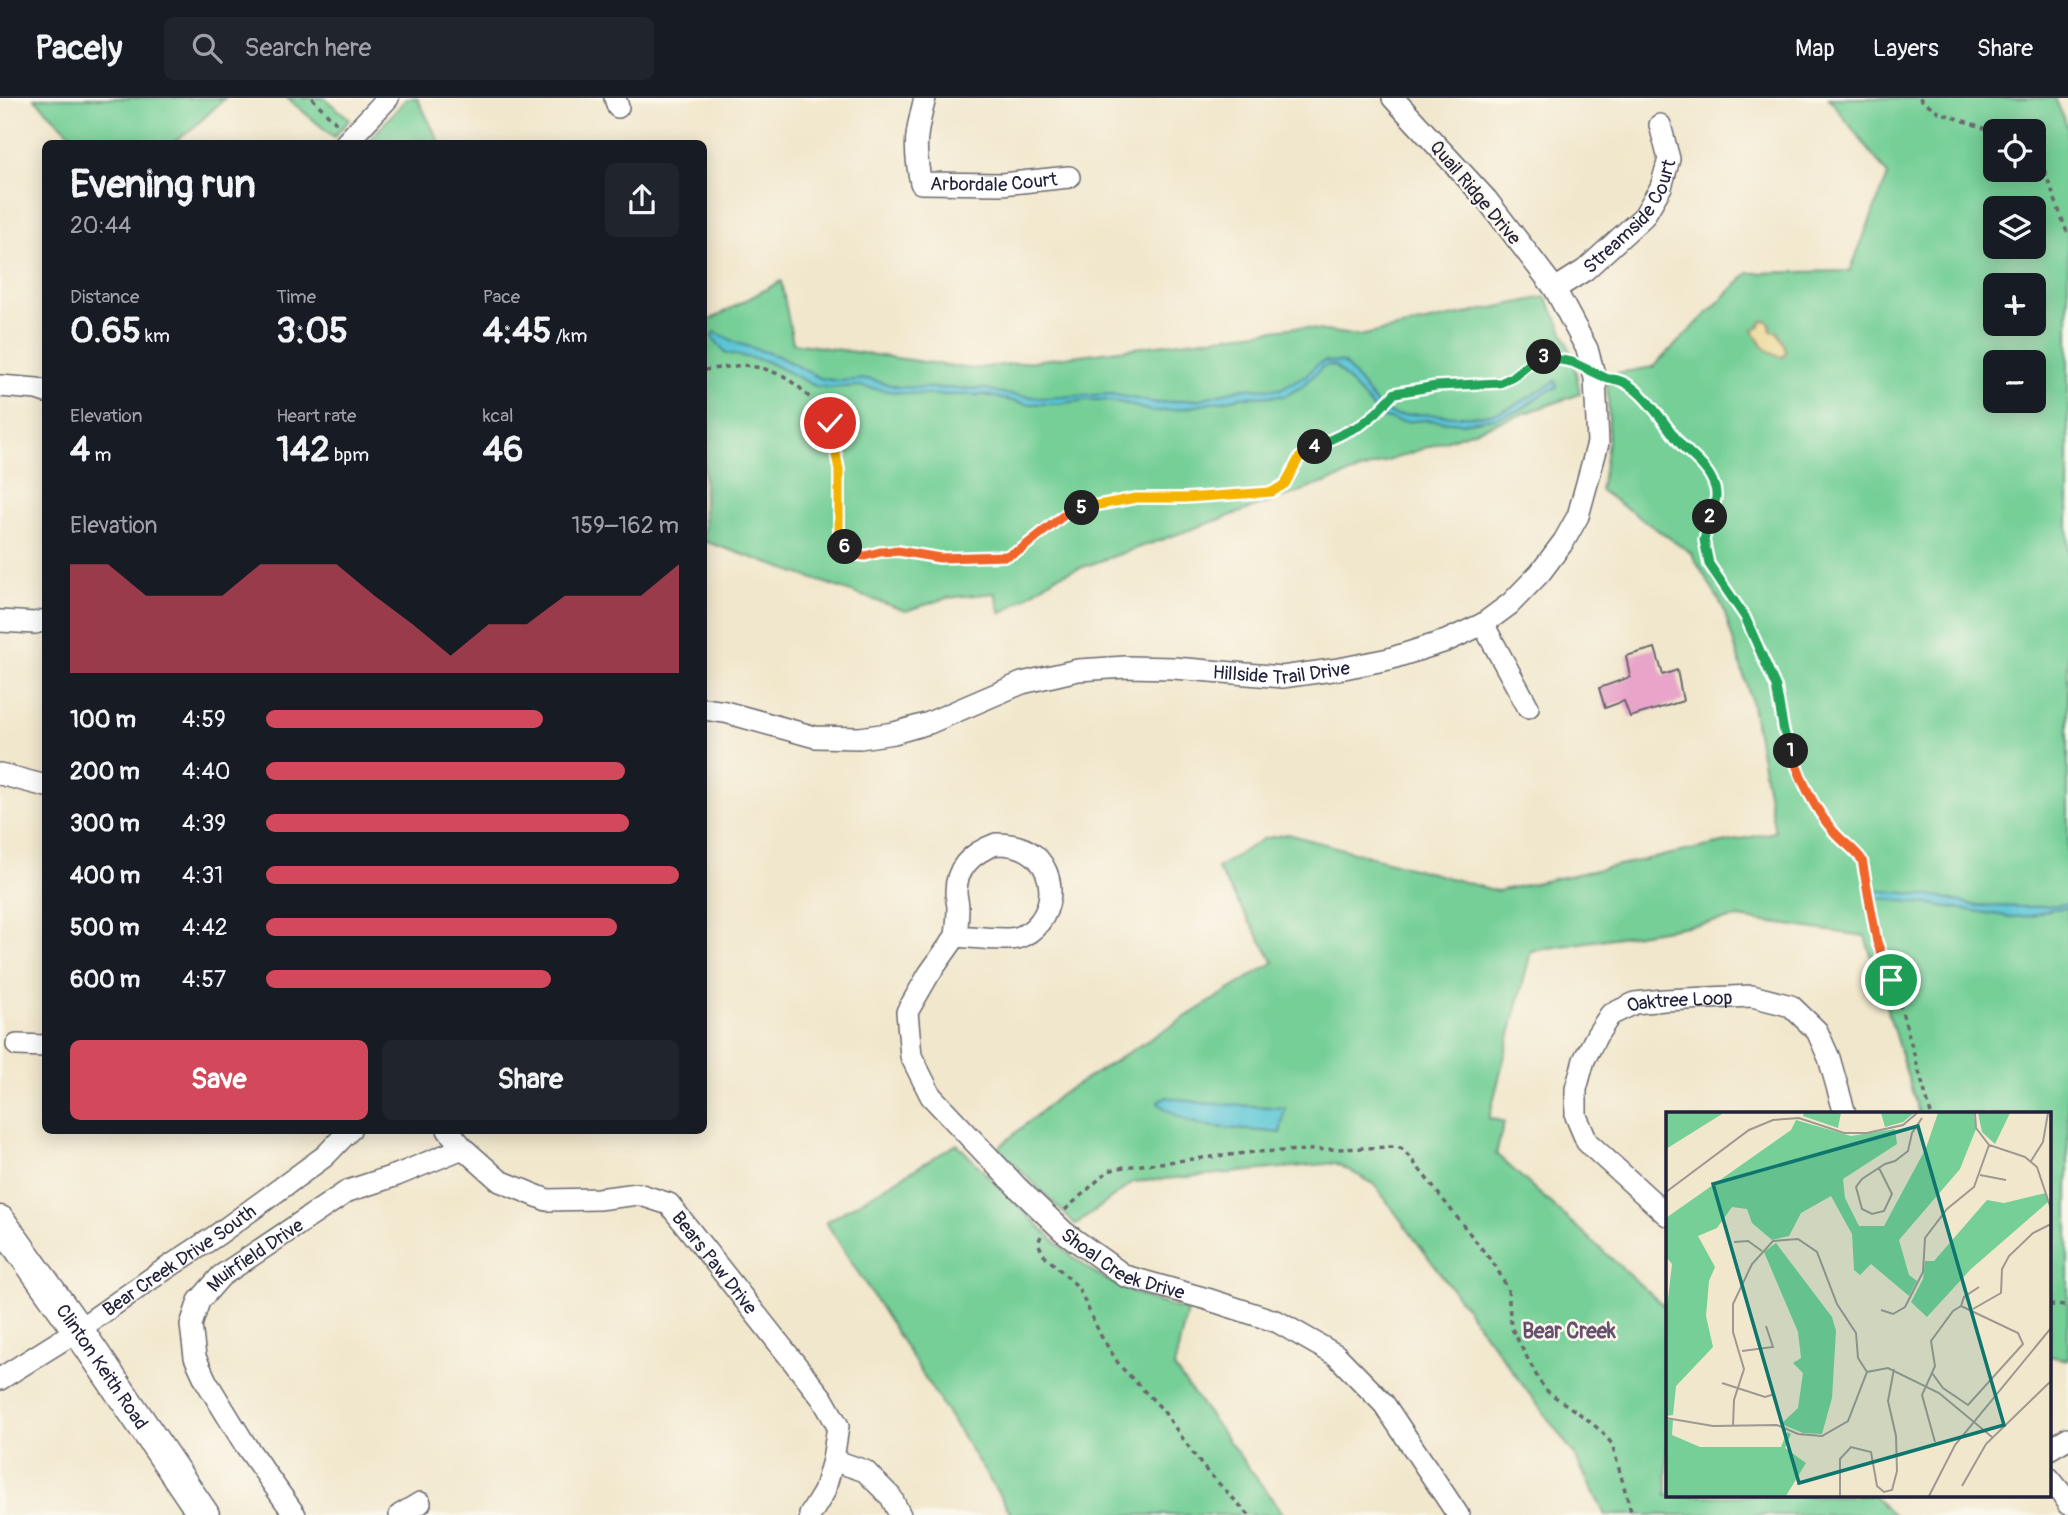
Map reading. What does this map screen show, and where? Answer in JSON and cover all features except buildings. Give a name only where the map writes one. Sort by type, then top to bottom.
[{"type":"main road","name":"Clinton Keith Road","points":[[0,1221],[204,1515]]},
{"type":"street","points":[[341,137],[388,98]]},
{"type":"street","name":"Arbordale Court","points":[[925,98],[916,133],[916,161],[920,183],[1002,184],[1069,177]]},
{"type":"street","name":"Quail Ridge Drive","points":[[1393,98],[1487,200],[1555,289]]},
{"type":"street","name":"Streamside Court","points":[[1555,289],[1585,270],[1644,216],[1661,187],[1669,159],[1660,125]]},
{"type":"street","name":"Hillside Trail Drive","points":[[707,709],[814,737],[860,738],[894,733],[929,723],[1022,683],[1078,670],[1174,668],[1282,677],[1389,659],[1446,641],[1483,624],[1510,604],[1540,573],[1564,541],[1578,516],[1598,443],[1597,402],[1587,349],[1555,289]]},
{"type":"street","points":[[0,386],[42,391]]},
{"type":"street","points":[[0,621],[42,621]]},
{"type":"street","points":[[1483,624],[1528,707]]},
{"type":"street","points":[[0,774],[42,785]]},
{"type":"street","points":[[1004,844],[1028,850],[1040,861],[1049,876],[1051,892],[1048,909],[1040,923],[1016,938],[956,936],[956,891],[959,875],[967,860],[980,850],[1004,844]]},
{"type":"street","name":"Shoal Creek Drive","points":[[956,936],[929,974],[907,1012],[911,1056],[931,1096],[1053,1222],[1125,1276],[1278,1322],[1336,1355],[1384,1404],[1458,1515]]},
{"type":"street","name":"Oaktree Loop","points":[[1666,1214],[1587,1142],[1576,1116],[1576,1090],[1584,1060],[1610,1015],[1635,1003],[1664,1000],[1752,996],[1791,1006],[1817,1031],[1829,1058],[1843,1112]]},
{"type":"street","points":[[17,1045],[42,1046]]},
{"type":"street","name":"Bear Creek Drive South","points":[[0,1379],[78,1330],[217,1235],[325,1156],[347,1134]]},
{"type":"street","name":"Bears Paw Drive","points":[[451,1134],[500,1181],[547,1200],[598,1199],[638,1194],[669,1204],[822,1398],[838,1426],[833,1460]]},
{"type":"street","name":"Muirfield Drive","points":[[295,1515],[244,1443],[206,1381],[195,1357],[191,1325],[199,1301],[220,1276],[348,1191],[397,1175],[463,1148]]},
{"type":"street","points":[[2050,1448],[2068,1438]]},
{"type":"street","points":[[810,1515],[824,1492],[833,1460],[865,1471],[891,1497],[900,1515]]},
{"type":"street","points":[[2050,1479],[2068,1504]]},
{"type":"street","points":[[400,1515],[420,1503]]},
{"type":"path","points":[[312,98],[335,122],[341,137]]},
{"type":"path","points":[[1919,98],[1939,112],[1983,128]]},
{"type":"path","points":[[2046,175],[2068,235]]},
{"type":"path","points":[[707,370],[743,365],[762,368],[785,376],[817,405],[830,423],[837,456],[839,533],[842,545],[852,554],[865,556],[898,551],[940,558],[1006,556],[1020,550],[1068,512],[1088,506],[1136,498],[1185,498],[1272,492],[1285,484],[1299,458],[1320,444],[1361,425],[1395,393],[1436,386],[1500,383],[1513,377],[1533,360],[1544,357],[1572,362],[1630,386],[1661,416],[1714,483],[1717,496],[1704,540],[1709,564],[1745,617],[1776,687],[1784,732],[1795,763],[1817,807],[1830,828],[1855,850],[1862,860],[1877,942],[1903,1015],[1930,1112]]},
{"type":"path","points":[[1249,1515],[1203,1467],[1162,1409],[1120,1366],[1101,1336],[1078,1287],[1044,1255],[1038,1242],[1043,1232],[1108,1171],[1255,1152],[1391,1147],[1401,1149],[1429,1180],[1503,1277],[1508,1289],[1511,1327],[1540,1382],[1548,1392],[1602,1432],[1612,1444],[1632,1515]]},
{"type":"path","points":[[2050,1305],[2068,1306]]},
{"type":"green space","points":[[34,98],[225,98],[176,140],[77,140]]},
{"type":"green space","points":[[287,98],[324,98],[350,119],[334,137]]},
{"type":"green space","points":[[407,98],[417,98],[438,140],[370,140]]},
{"type":"green space","points":[[1829,98],[2055,98],[2068,128],[2068,1360],[2050,1356],[2050,1112],[1918,1112],[1865,936],[1738,918],[1531,951],[1489,1118],[1504,1122],[1496,1154],[1666,1308],[1666,1498],[1875,1498],[1894,1515],[1605,1515],[1574,1454],[1374,1184],[1336,1163],[1133,1182],[1076,1225],[998,1148],[1060,1095],[1274,962],[1217,868],[1263,839],[1288,834],[1497,891],[1775,832],[1751,700],[1723,607],[1691,553],[1600,490],[1608,433],[1606,375],[1653,367],[1748,273],[1850,271],[1888,175]]},
{"type":"green space","points":[[781,281],[793,343],[972,369],[1297,327],[1359,336],[1545,297],[1568,344],[1580,394],[1057,576],[1001,614],[995,593],[947,598],[906,611],[707,542],[707,321]]},
{"type":"green space","points":[[957,1144],[1044,1231],[1085,1266],[1127,1290],[1187,1311],[1174,1368],[1284,1515],[1012,1515],[826,1222]]},
{"type":"sand","points":[[1766,320],[1771,331],[1778,332],[1786,352],[1783,357],[1768,351],[1755,334],[1753,329]]},
{"type":"water","points":[[715,332],[737,343],[778,356],[820,378],[838,381],[869,379],[898,387],[986,389],[1042,398],[1111,394],[1157,403],[1200,399],[1244,388],[1280,389],[1305,376],[1316,365],[1325,361],[1344,363],[1375,402],[1394,415],[1487,415],[1515,405],[1556,381],[1557,388],[1549,390],[1520,410],[1496,418],[1461,423],[1427,420],[1402,422],[1381,417],[1335,366],[1328,365],[1322,367],[1303,386],[1285,396],[1242,397],[1153,412],[1124,403],[1101,400],[1026,404],[985,395],[932,395],[859,386],[815,386],[766,361],[726,353],[712,337]]},
{"type":"water","points":[[1874,890],[1936,896],[1978,906],[2034,907],[2068,904],[2068,908],[2052,909],[2032,916],[2012,917],[1877,898]]},
{"type":"water","points":[[1167,1097],[1201,1103],[1285,1108],[1280,1133],[1201,1125],[1172,1113],[1158,1103]]},
{"type":"district","name":"Bear Creek","points":[[1569,1331]]},
{"type":"route","points":[[830,423],[839,470],[839,533],[842,545],[852,554],[865,556],[898,551],[940,558],[985,557],[1006,556],[1020,550],[1068,512],[1088,506],[1136,498],[1185,498],[1272,492],[1285,484],[1299,458],[1320,444],[1361,425],[1395,393],[1436,386],[1500,383],[1513,377],[1533,360],[1544,357],[1572,362],[1630,386],[1661,416],[1714,483],[1717,496],[1704,540],[1709,564],[1745,617],[1776,687],[1784,732],[1795,763],[1817,807],[1830,828],[1855,850],[1862,860],[1877,942],[1891,980]]}]
